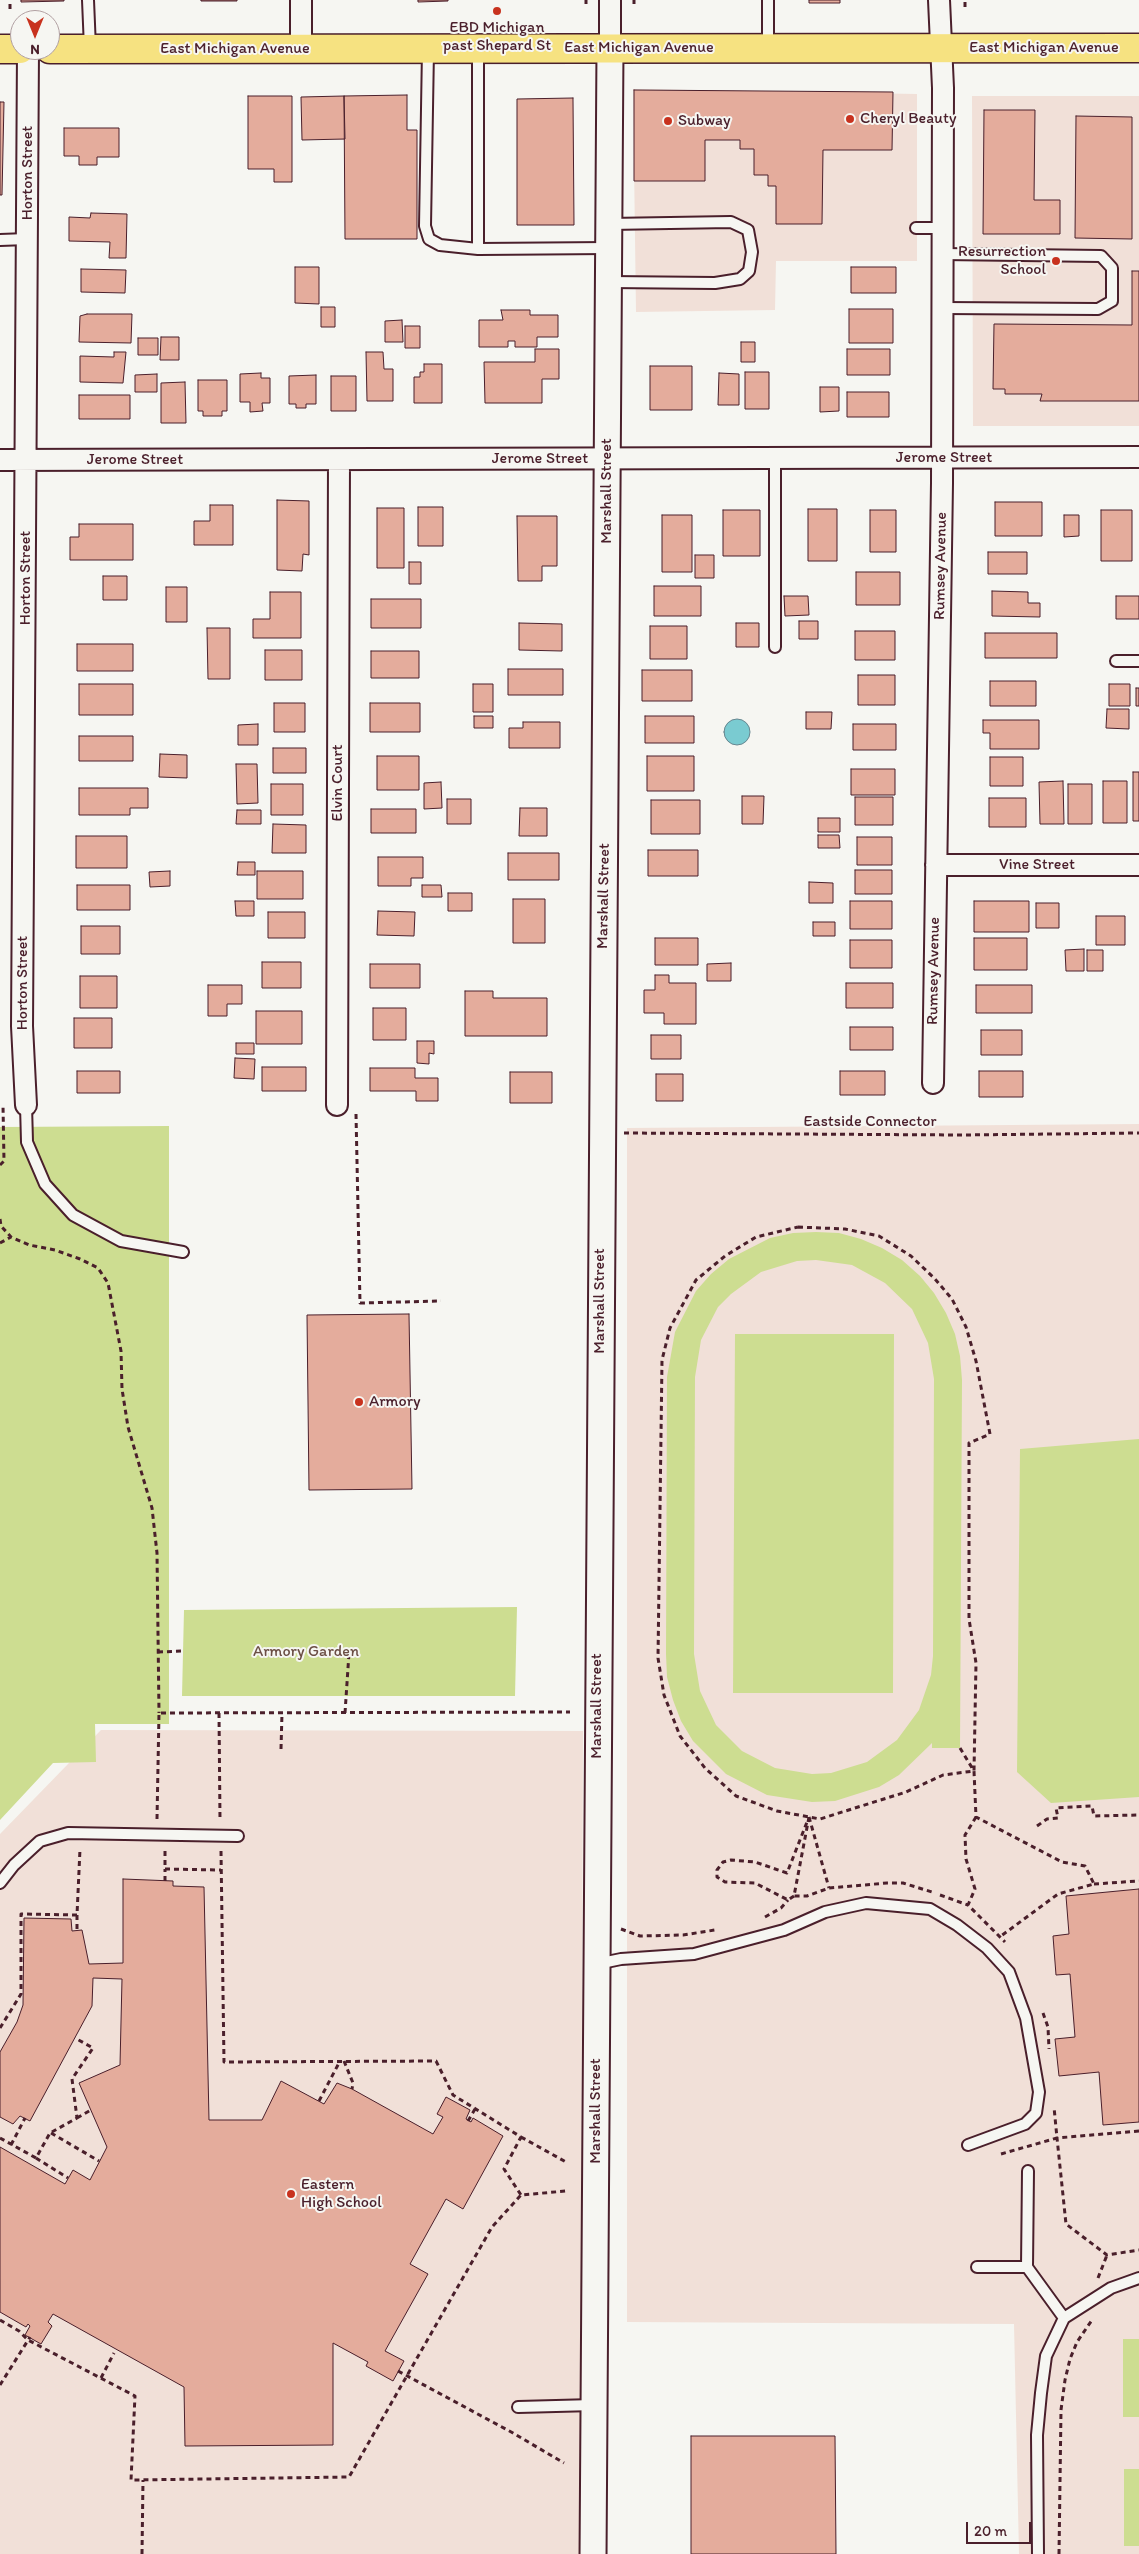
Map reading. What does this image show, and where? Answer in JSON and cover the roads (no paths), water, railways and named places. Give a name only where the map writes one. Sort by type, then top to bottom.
[{"type":"main road","name":"East Michigan Avenue","points":[[60,49],[1139,48]]},
{"type":"street","points":[[301,0],[301,49]]},
{"type":"street","points":[[610,0],[610,49]]},
{"type":"street","name":"Rumsey Avenue","points":[[933,1083],[942,458],[943,88],[939,0]]},
{"type":"street","name":"Marshall Street","points":[[593,2554],[601,1133],[610,49]]},
{"type":"street","name":"Horton Street","points":[[26,1105],[22,1026],[27,460],[28,60]]},
{"type":"street","name":"Jerome Street","points":[[0,460],[1139,457]]},
{"type":"street","name":"Elvin Court","points":[[337,1106],[339,460]]},
{"type":"street","name":"Vine Street","points":[[936,865],[1139,865]]},
{"type":"lane","points":[[88,0],[90,49]]},
{"type":"lane","points":[[768,0],[768,48]]},
{"type":"lane","points":[[428,49],[426,226],[430,239],[440,245],[478,249],[731,222],[748,230],[752,252],[749,271],[740,279],[715,283],[609,282]]},
{"type":"lane","points":[[478,49],[478,249]]},
{"type":"lane","points":[[916,228],[942,228]]},
{"type":"lane","points":[[0,240],[27,239]]},
{"type":"lane","points":[[942,254],[1101,256],[1112,268],[1112,301],[1098,309],[942,308]]},
{"type":"lane","points":[[775,458],[775,647]]},
{"type":"lane","points":[[1116,661],[1139,661]]},
{"type":"lane","points":[[26,1105],[27,1142],[45,1184],[73,1215],[121,1242],[183,1252]]},
{"type":"lane","points":[[0,1883],[14,1864],[40,1841],[68,1833],[238,1836]]},
{"type":"lane","points":[[597,1964],[622,1959],[694,1954],[784,1930],[826,1912],[866,1903],[930,1909],[957,1925],[987,1948],[1009,1972],[1026,2018],[1039,2092],[1036,2113],[1025,2124],[968,2145]]},
{"type":"lane","points":[[1028,2171],[1027,2268],[1064,2318]]},
{"type":"lane","points":[[977,2267],[1027,2268]]},
{"type":"lane","points":[[1038,2554],[1037,2435],[1046,2356],[1064,2318],[1111,2288],[1139,2278]]},
{"type":"lane","points":[[518,2407],[594,2405]]},
{"type":"water","points":[[737,719],[746,723],[750,732],[746,741],[737,745],[728,741],[724,732],[728,723]]},
{"type":"place","name":"EBD Michigan past Shepard St","points":[[497,11]]},
{"type":"place","name":"Cheryl Beauty","points":[[850,119]]},
{"type":"place","name":"Subway","points":[[668,121]]},
{"type":"place","name":"Resurrection School","points":[[1056,261]]},
{"type":"place","name":"Armory","points":[[359,1402]]},
{"type":"place","name":"Eastern High School","points":[[291,2194]]},
{"type":"park label","name":"Armory Garden","points":[[306,1652]]}]
